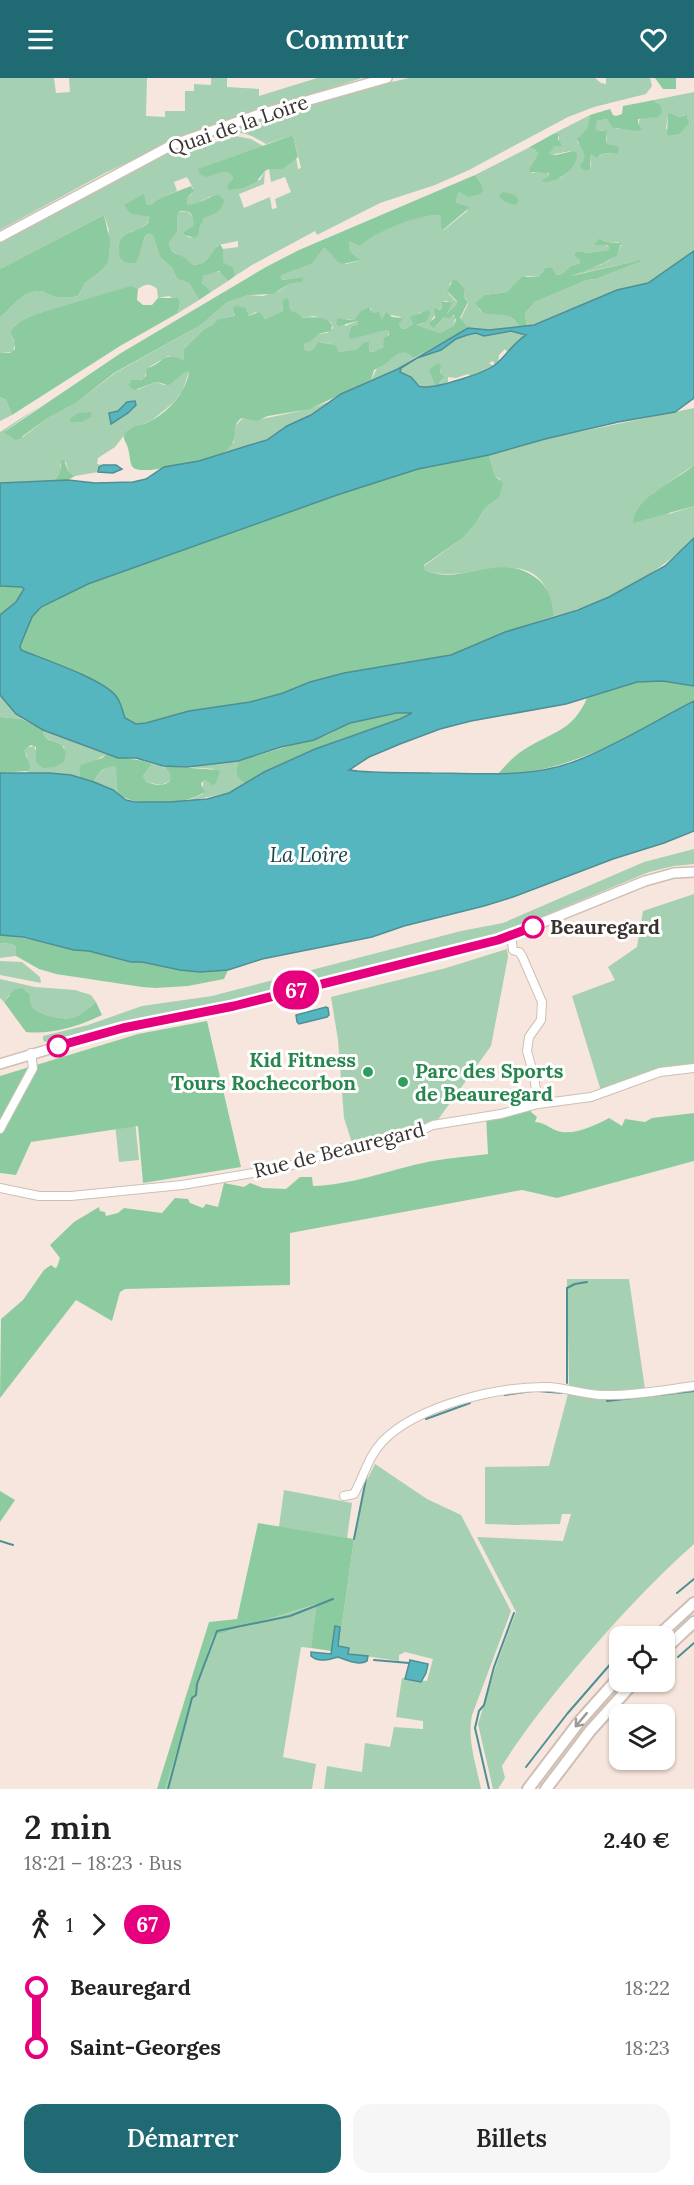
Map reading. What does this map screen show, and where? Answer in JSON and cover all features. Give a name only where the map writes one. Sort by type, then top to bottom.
[{"type":"highway","points":[[669,1626],[694,1603]]},
{"type":"highway","points":[[675,1640],[694,1622]]},
{"type":"highway","points":[[675,1640],[694,1628]]},
{"type":"highway","points":[[528,1789],[567,1737],[609,1689]]},
{"type":"highway","points":[[546,1789],[590,1731],[625,1692]]},
{"type":"main road","name":"Quai de la Loire","points":[[0,237],[172,145],[257,115],[387,78]]},
{"type":"main road","points":[[0,1064],[31,1053],[123,1028],[234,1006],[511,936],[645,881],[674,873],[694,872]]},
{"type":"street","points":[[511,936],[513,950],[522,956],[542,1002],[541,1020],[529,1037],[527,1051],[534,1076],[536,1105]]},
{"type":"street","points":[[0,1129],[33,1068],[31,1053]]},
{"type":"street","name":"Rue de Beauregard","points":[[0,1188],[56,1197],[182,1185],[287,1167],[343,1148],[408,1134],[434,1125],[591,1097],[660,1072],[694,1068]]},
{"type":"street","points":[[344,1496],[354,1494],[368,1463],[393,1432],[418,1417],[468,1400],[504,1391],[546,1387],[589,1394],[615,1395],[694,1386]]},
{"type":"green space","points":[[0,78],[54,78],[56,93],[70,92],[69,78],[147,78],[146,116],[165,117],[165,111],[185,111],[185,91],[194,91],[194,84],[211,85],[211,78],[227,78],[227,87],[259,89],[259,96],[317,78],[362,78],[181,137],[105,173],[0,230]]},
{"type":"green space","points":[[409,78],[595,78],[606,84],[606,78],[650,78],[652,86],[646,94],[594,107],[568,117],[469,170],[435,185],[380,203],[317,235],[315,231],[235,276],[233,269],[223,262],[223,249],[238,247],[238,241],[218,245],[208,259],[197,265],[192,265],[170,249],[169,243],[177,232],[178,212],[187,211],[194,218],[194,225],[184,235],[191,238],[204,218],[211,196],[194,205],[187,205],[187,198],[192,194],[193,188],[187,177],[174,182],[177,191],[160,198],[152,205],[147,205],[144,195],[138,215],[145,215],[149,218],[149,222],[139,230],[130,232],[140,254],[141,245],[147,234],[153,235],[160,257],[172,268],[177,279],[189,283],[199,300],[178,313],[180,303],[169,296],[158,298],[157,289],[154,287],[148,285],[138,289],[131,287],[39,313],[16,325],[10,333],[15,343],[13,352],[0,353],[0,317],[23,296],[35,291],[59,297],[78,296],[85,283],[101,271],[109,230],[104,215],[0,269],[0,241],[151,160],[198,140],[198,148],[235,136],[251,139],[263,146],[199,169],[229,173],[233,178],[231,181],[260,180],[265,171],[264,184],[239,194],[244,208],[270,197],[272,209],[277,208],[275,199],[291,192],[285,177],[271,182],[269,169],[283,169],[296,157],[298,169],[301,168],[293,135],[266,144],[242,133],[219,137],[213,136],[214,134],[345,93]]},
{"type":"green space","points":[[655,78],[676,78],[676,89],[663,89]]},
{"type":"green space","points":[[694,92],[694,251],[648,283],[617,290],[527,327],[525,313],[535,302],[587,280],[596,279],[640,262],[569,276],[606,262],[617,253],[621,245],[618,242],[603,240],[602,243],[609,247],[608,250],[588,253],[578,251],[575,253],[580,263],[570,266],[562,274],[556,275],[543,271],[538,277],[527,276],[507,292],[485,295],[479,309],[483,313],[508,316],[519,327],[489,330],[468,328],[460,320],[468,304],[464,297],[465,289],[458,281],[450,283],[448,293],[457,302],[456,305],[447,315],[450,306],[447,301],[441,301],[442,308],[431,321],[436,326],[444,317],[456,316],[453,326],[440,333],[415,325],[424,323],[420,312],[412,321],[413,324],[405,329],[399,324],[401,317],[391,315],[382,320],[371,312],[371,308],[355,319],[344,320],[345,326],[358,321],[358,324],[352,326],[361,336],[388,330],[385,344],[374,352],[369,351],[370,343],[361,345],[357,349],[339,352],[331,344],[318,342],[312,350],[307,351],[304,348],[305,343],[318,334],[327,333],[333,328],[331,322],[314,316],[302,318],[290,310],[289,303],[282,305],[283,311],[265,319],[256,312],[249,316],[246,308],[235,313],[234,316],[218,319],[204,329],[184,349],[184,360],[168,356],[149,367],[144,378],[138,381],[137,390],[156,382],[164,385],[186,370],[189,371],[183,390],[173,403],[151,421],[129,429],[115,447],[98,458],[97,464],[103,465],[99,467],[98,472],[75,476],[68,471],[66,462],[60,464],[60,472],[54,481],[0,483],[0,432],[40,406],[5,431],[11,437],[23,437],[46,419],[76,403],[115,373],[201,325],[226,303],[248,295],[263,296],[279,291],[289,284],[302,282],[301,277],[281,280],[280,277],[282,274],[312,264],[324,248],[346,264],[358,261],[358,258],[350,251],[348,242],[360,246],[376,234],[408,221],[439,215],[441,228],[444,230],[467,211],[468,206],[456,201],[459,192],[463,193],[481,183],[475,175],[528,148],[535,149],[538,154],[530,167],[532,173],[548,171],[548,177],[560,178],[567,173],[571,151],[550,155],[549,151],[554,146],[563,145],[559,142],[559,136],[553,134],[590,115],[587,128],[577,142],[583,149],[585,158],[582,163],[588,171],[591,166],[591,154],[599,157],[603,153],[616,154],[616,146],[607,144],[606,130],[594,129],[597,121],[607,119],[617,129],[631,129],[638,125],[640,118],[654,117],[658,103],[654,100]],"holes":[[[672,113],[678,117],[685,115],[682,129],[670,136],[666,128],[668,115]],[[131,401],[135,401],[136,405],[111,423],[110,412],[118,411]]]},
{"type":"green space","points":[[654,100],[661,106],[662,113],[658,117],[638,119],[638,124],[642,129],[640,131],[613,128],[607,119],[597,121],[595,129],[607,130],[607,144],[618,146],[619,151],[617,154],[603,153],[597,158],[591,154],[590,169],[587,171],[582,169],[580,165],[584,155],[577,139],[587,128],[590,115],[610,109],[616,116],[622,114],[623,106]]},
{"type":"green space","points":[[672,113],[678,117],[686,115],[689,123],[679,134],[670,136],[667,134],[668,114]]},
{"type":"green space","points":[[553,134],[559,134],[558,139],[563,146],[554,146],[549,154],[556,155],[573,151],[577,154],[576,160],[566,174],[555,180],[543,182],[542,180],[548,177],[549,173],[530,172],[530,167],[538,154],[535,149],[528,148]]},
{"type":"green space","points":[[293,135],[298,157],[283,169],[265,171],[256,182],[243,188],[229,190],[227,187],[233,178],[229,173],[221,172],[206,177],[200,174],[198,169]]},
{"type":"green space","points":[[475,175],[483,191],[468,197],[459,192],[457,203],[469,208],[443,230],[439,215],[409,221],[376,235],[360,246],[349,242],[350,251],[360,260],[345,263],[338,262],[324,248],[312,264],[280,277],[282,280],[301,277],[302,282],[289,284],[273,294],[248,295],[226,303],[201,325],[114,373],[76,403],[46,419],[19,439],[15,440],[4,432],[121,353],[266,267],[299,250]]},
{"type":"green space","points":[[191,186],[194,191],[187,198],[187,205],[219,195],[224,200],[223,204],[217,212],[204,218],[199,228],[199,235],[195,238],[184,235],[184,232],[194,225],[192,215],[185,211],[178,212],[177,232],[169,243],[171,249],[192,265],[206,260],[220,244],[223,249],[223,262],[232,267],[235,273],[235,276],[228,281],[219,271],[203,276],[202,283],[211,292],[199,300],[189,283],[177,279],[172,268],[160,257],[153,235],[147,234],[135,263],[124,261],[120,258],[119,253],[122,238],[149,222],[149,217],[130,213],[124,205],[144,194],[147,205],[151,205],[160,198]]},
{"type":"green space","points":[[503,192],[515,195],[518,200],[517,204],[509,204],[502,199],[499,195]]},
{"type":"green space","points":[[104,215],[110,241],[108,262],[101,271],[85,283],[78,296],[59,297],[35,291],[23,296],[0,317],[0,269]]},
{"type":"green space","points":[[599,239],[621,243],[617,255],[604,263],[571,276],[640,260],[640,262],[596,279],[587,280],[535,302],[525,313],[527,327],[519,327],[508,316],[483,313],[475,303],[485,295],[507,292],[522,277],[538,277],[546,268],[552,268],[556,275],[562,274],[570,266],[580,263],[575,256],[578,251],[588,253],[608,250],[607,245],[594,245]]},
{"type":"green space","points":[[216,271],[222,273],[228,281],[211,292],[204,287],[201,280],[203,276]]},
{"type":"green space","points":[[453,280],[458,281],[465,289],[464,297],[468,302],[460,318],[468,328],[414,358],[403,352],[397,354],[374,370],[371,380],[310,409],[268,416],[257,421],[242,418],[236,424],[231,445],[224,453],[215,457],[154,470],[133,468],[124,438],[125,434],[131,428],[151,421],[164,412],[180,394],[189,372],[186,371],[169,385],[156,382],[135,390],[129,386],[131,380],[141,380],[146,376],[147,368],[166,357],[184,360],[184,349],[218,319],[234,316],[233,308],[236,306],[246,308],[249,316],[259,312],[265,319],[283,311],[282,302],[286,298],[291,310],[302,318],[323,319],[332,325],[331,331],[318,334],[305,343],[304,348],[307,351],[312,350],[318,342],[335,345],[339,352],[357,349],[363,343],[370,341],[369,351],[374,352],[383,347],[384,338],[389,335],[388,330],[350,339],[352,326],[358,324],[358,321],[338,326],[336,323],[338,318],[355,319],[360,312],[369,307],[372,313],[379,312],[382,320],[386,312],[392,317],[403,318],[399,324],[405,329],[413,324],[410,317],[429,310],[430,314],[426,322],[416,325],[440,333],[453,326],[456,320],[454,315],[450,318],[444,317],[434,328],[430,325],[435,318],[434,308],[439,310],[442,308],[441,301],[452,303],[447,314],[456,305],[457,301],[447,291]]},
{"type":"green space","points":[[131,286],[138,289],[137,300],[143,305],[152,305],[158,298],[178,298],[180,303],[178,313],[120,346],[12,415],[6,400],[0,397],[0,353],[10,353],[15,349],[10,333],[15,326],[39,313]]},
{"type":"green space","points":[[511,331],[527,335],[520,338],[507,352],[505,349],[499,355],[498,364],[495,365],[493,361],[489,363],[494,366],[470,376],[468,374],[456,378],[448,377],[448,382],[438,385],[443,379],[441,369],[430,373],[435,386],[425,387],[400,372],[401,368],[417,358],[441,350],[456,339],[476,333],[484,336]]},
{"type":"green space","points":[[395,353],[411,354],[414,358],[398,369],[371,380],[377,368],[386,363]]},
{"type":"green space","points":[[439,363],[440,373],[444,377],[435,386],[429,371]]},
{"type":"green space","points":[[0,397],[6,400],[12,415],[0,421]]},
{"type":"green space","points":[[328,402],[311,415],[287,426],[267,440],[221,455],[234,442],[235,426],[243,418],[262,419]]},
{"type":"green space","points":[[694,408],[694,465],[652,494],[669,514],[694,506],[694,538],[647,576],[611,596],[554,616],[547,590],[535,575],[520,569],[502,568],[442,574],[425,570],[424,566],[463,538],[485,508],[499,498],[500,479],[495,476],[489,455],[545,439]]},
{"type":"green space","points":[[91,412],[91,417],[81,422],[70,422],[70,419],[78,413]]},
{"type":"green space","points":[[489,455],[495,476],[503,483],[499,498],[485,508],[463,538],[424,565],[425,570],[451,575],[491,568],[517,569],[530,574],[545,587],[552,603],[554,616],[505,632],[451,655],[344,673],[250,702],[189,711],[136,724],[124,718],[116,696],[99,683],[21,650],[20,643],[26,629],[32,617],[41,607],[88,584],[340,494],[418,469]]},
{"type":"green space","points":[[64,460],[68,471],[75,476],[68,480],[54,481],[60,472],[61,461]]},
{"type":"green space","points":[[694,465],[694,506],[633,523],[635,514],[649,497]]},
{"type":"green space","points":[[0,586],[24,589],[16,602],[0,615]]},
{"type":"green space","points":[[663,681],[694,686],[694,701],[600,750],[551,767],[497,775],[522,751],[567,725],[581,710],[587,698],[637,682]]},
{"type":"green space","points":[[0,695],[22,719],[0,717]]},
{"type":"green space","points":[[412,712],[400,719],[341,739],[283,763],[246,784],[238,777],[238,761],[327,735],[350,723]]},
{"type":"green space","points":[[0,717],[22,719],[43,730],[45,737],[62,745],[66,754],[64,762],[55,767],[43,768],[36,762],[36,747],[31,745],[24,750],[30,766],[28,771],[0,773]]},
{"type":"green space","points":[[43,730],[106,754],[79,771],[80,778],[49,773],[26,773],[28,771],[27,756],[23,750],[25,748],[34,746],[36,751],[65,748],[46,737]]},
{"type":"green space","points":[[106,754],[152,764],[143,776],[146,782],[156,785],[170,781],[169,773],[163,766],[220,772],[215,784],[203,781],[201,784],[205,792],[197,796],[174,802],[149,803],[118,794],[116,767],[102,770],[94,782],[80,778],[81,765],[102,758]]},
{"type":"green space","points":[[238,761],[237,774],[246,784],[229,793],[187,801],[203,794],[203,781],[214,769],[187,767]]},
{"type":"green space","points":[[152,764],[166,769],[170,774],[170,781],[161,785],[146,782],[143,776]]},
{"type":"green space","points":[[107,767],[116,767],[118,770],[118,794],[94,782],[99,773]]},
{"type":"green space","points":[[694,849],[694,864],[649,872],[498,935],[213,1007],[45,1042],[43,1040],[43,1036],[88,1025],[142,1006],[212,996],[461,931],[503,923],[644,862]]},
{"type":"green space","points":[[694,894],[694,1067],[648,1072],[601,1091],[572,996],[615,980],[608,967],[637,947],[643,911]]},
{"type":"green space","points":[[6,934],[131,962],[180,970],[200,972],[228,970],[224,979],[188,986],[156,988],[56,974],[39,969],[16,956],[16,947],[12,944],[0,943],[0,935]]},
{"type":"green space","points":[[0,943],[12,944],[16,947],[16,956],[0,958]]},
{"type":"green space","name":"Parc des Sports de Beauregard","points":[[507,949],[508,957],[491,1046],[437,1121],[353,1146],[344,1118],[338,1040],[331,997],[446,968]]},
{"type":"green space","points":[[0,961],[22,962],[40,977],[41,983],[0,975]]},
{"type":"green space","points":[[0,979],[35,987],[75,990],[91,995],[96,1002],[75,1017],[52,1016],[34,1009],[30,995],[9,995],[4,1002],[0,998]]},
{"type":"green space","points":[[22,988],[30,995],[34,1009],[46,1015],[62,1018],[75,1017],[96,1002],[102,1015],[65,1029],[26,1032],[4,1002],[14,990]]},
{"type":"green space","points":[[207,1021],[241,1167],[143,1183],[138,1126],[31,1142],[16,1175],[0,1173],[0,1076],[138,1034]]},
{"type":"green space","points":[[533,1105],[531,1112],[537,1117],[535,1122],[562,1132],[580,1130],[609,1118],[622,1126],[625,1119],[645,1122],[652,1118],[694,1113],[694,1161],[557,1198],[522,1190],[290,1233],[290,1285],[125,1289],[120,1292],[112,1321],[76,1300],[0,1398],[1,1319],[23,1300],[44,1270],[51,1265],[57,1267],[60,1258],[50,1245],[74,1222],[99,1207],[106,1216],[118,1213],[124,1208],[162,1213],[175,1198],[188,1199],[190,1203],[203,1208],[206,1204],[218,1207],[224,1183],[244,1187],[250,1183],[263,1188],[286,1189],[300,1177],[312,1177],[313,1186],[327,1185],[431,1161],[488,1154],[486,1116]]},
{"type":"green space","points":[[135,1121],[139,1160],[119,1162],[115,1123]]},
{"type":"green space","points":[[567,1279],[629,1279],[645,1389],[598,1392],[569,1386]]},
{"type":"green space","points":[[694,1388],[694,1544],[612,1626],[609,1626],[609,1629],[564,1682],[510,1753],[502,1766],[505,1778],[498,1789],[493,1789],[478,1724],[516,1612],[477,1537],[563,1541],[571,1514],[562,1514],[560,1524],[485,1524],[485,1467],[549,1466],[569,1390],[594,1398]]},
{"type":"green space","points":[[375,1464],[427,1499],[461,1515],[511,1611],[472,1715],[471,1743],[481,1789],[324,1789],[327,1766],[362,1772],[365,1743],[390,1747],[394,1727],[423,1729],[423,1721],[396,1717],[402,1678],[427,1681],[433,1659],[405,1652],[399,1655],[399,1661],[338,1652],[355,1532],[365,1484]]},
{"type":"green space","points":[[284,1490],[352,1503],[347,1538],[279,1527]]},
{"type":"green space","points":[[0,1491],[15,1500],[0,1522]]},
{"type":"green space","points":[[258,1523],[354,1539],[338,1652],[311,1648],[317,1604],[213,1636],[165,1789],[157,1789],[209,1622],[237,1619]]},
{"type":"green space","points":[[318,1604],[311,1648],[301,1647],[283,1757],[316,1764],[312,1789],[165,1789],[213,1636]]},
{"type":"water","name":"La Loire","points":[[694,251],[694,398],[675,412],[618,422],[489,455],[418,469],[340,494],[88,584],[41,607],[32,617],[20,646],[21,650],[99,683],[116,696],[125,718],[136,724],[146,723],[189,711],[250,702],[344,673],[451,655],[505,632],[578,610],[609,597],[665,566],[694,538],[694,686],[663,681],[637,682],[566,704],[471,721],[440,729],[400,744],[369,757],[349,770],[486,774],[522,773],[558,767],[591,755],[694,701],[694,831],[484,906],[404,926],[372,937],[262,959],[228,970],[200,972],[180,970],[131,962],[23,937],[0,935],[0,773],[71,775],[113,790],[126,800],[135,802],[207,799],[229,793],[264,772],[315,749],[412,713],[397,713],[350,723],[314,740],[281,747],[238,761],[187,767],[163,766],[136,758],[118,758],[43,730],[16,714],[0,695],[0,615],[16,602],[24,589],[0,586],[0,483],[68,480],[95,483],[133,482],[146,479],[164,467],[199,461],[267,440],[287,426],[311,415],[341,394],[398,369],[468,328],[489,330],[534,325],[617,290],[648,283]],"holes":[[[511,331],[526,335],[491,368],[461,379],[423,387],[411,377],[400,372],[401,368],[417,358],[441,350],[456,339],[467,335],[476,333],[484,336]]]},
{"type":"water","points":[[135,401],[136,405],[128,413],[111,424],[109,413],[118,411],[127,402]]},
{"type":"water","points":[[116,465],[122,469],[113,473],[98,472],[99,467]]},
{"type":"water","points":[[326,1007],[329,1015],[327,1017],[299,1024],[297,1022],[296,1015]]},
{"type":"water","points":[[335,1626],[340,1627],[338,1646],[349,1648],[348,1654],[368,1656],[367,1661],[356,1663],[338,1657],[321,1660],[311,1656],[311,1652],[331,1654]]},
{"type":"water","points":[[410,1660],[428,1664],[421,1682],[405,1679]]},
{"type":"waterway","points":[[567,1383],[567,1288],[587,1282]]},
{"type":"waterway","points":[[505,1395],[532,1391]]},
{"type":"waterway","points":[[538,1391],[562,1393]]},
{"type":"waterway","points":[[607,1401],[694,1391]]},
{"type":"waterway","points":[[426,1419],[470,1403]]},
{"type":"waterway","points":[[354,1539],[367,1474]]},
{"type":"waterway","points":[[0,1541],[13,1545]]},
{"type":"waterway","points":[[677,1593],[694,1579]]},
{"type":"waterway","points":[[168,1789],[192,1698],[196,1695],[197,1684],[217,1631],[290,1616],[333,1599]]},
{"type":"waterway","points":[[489,1789],[475,1728],[514,1613]]},
{"type":"waterway","points":[[678,1657],[694,1643]]},
{"type":"waterway","points":[[374,1660],[409,1663]]},
{"type":"waterway","points":[[526,1767],[567,1714],[609,1666]]},
{"type":"bus line","name":"67","points":[[58,1046],[123,1028],[206,1013],[498,940],[533,927]]},
{"type":"place","name":"Beauregard","points":[[533,927]]},
{"type":"place","name":"Kid Fitness Tours Rochecorbon","points":[[368,1072]]},
{"type":"place","name":"Parc des Sports de Beauregard","points":[[403,1082]]}]
